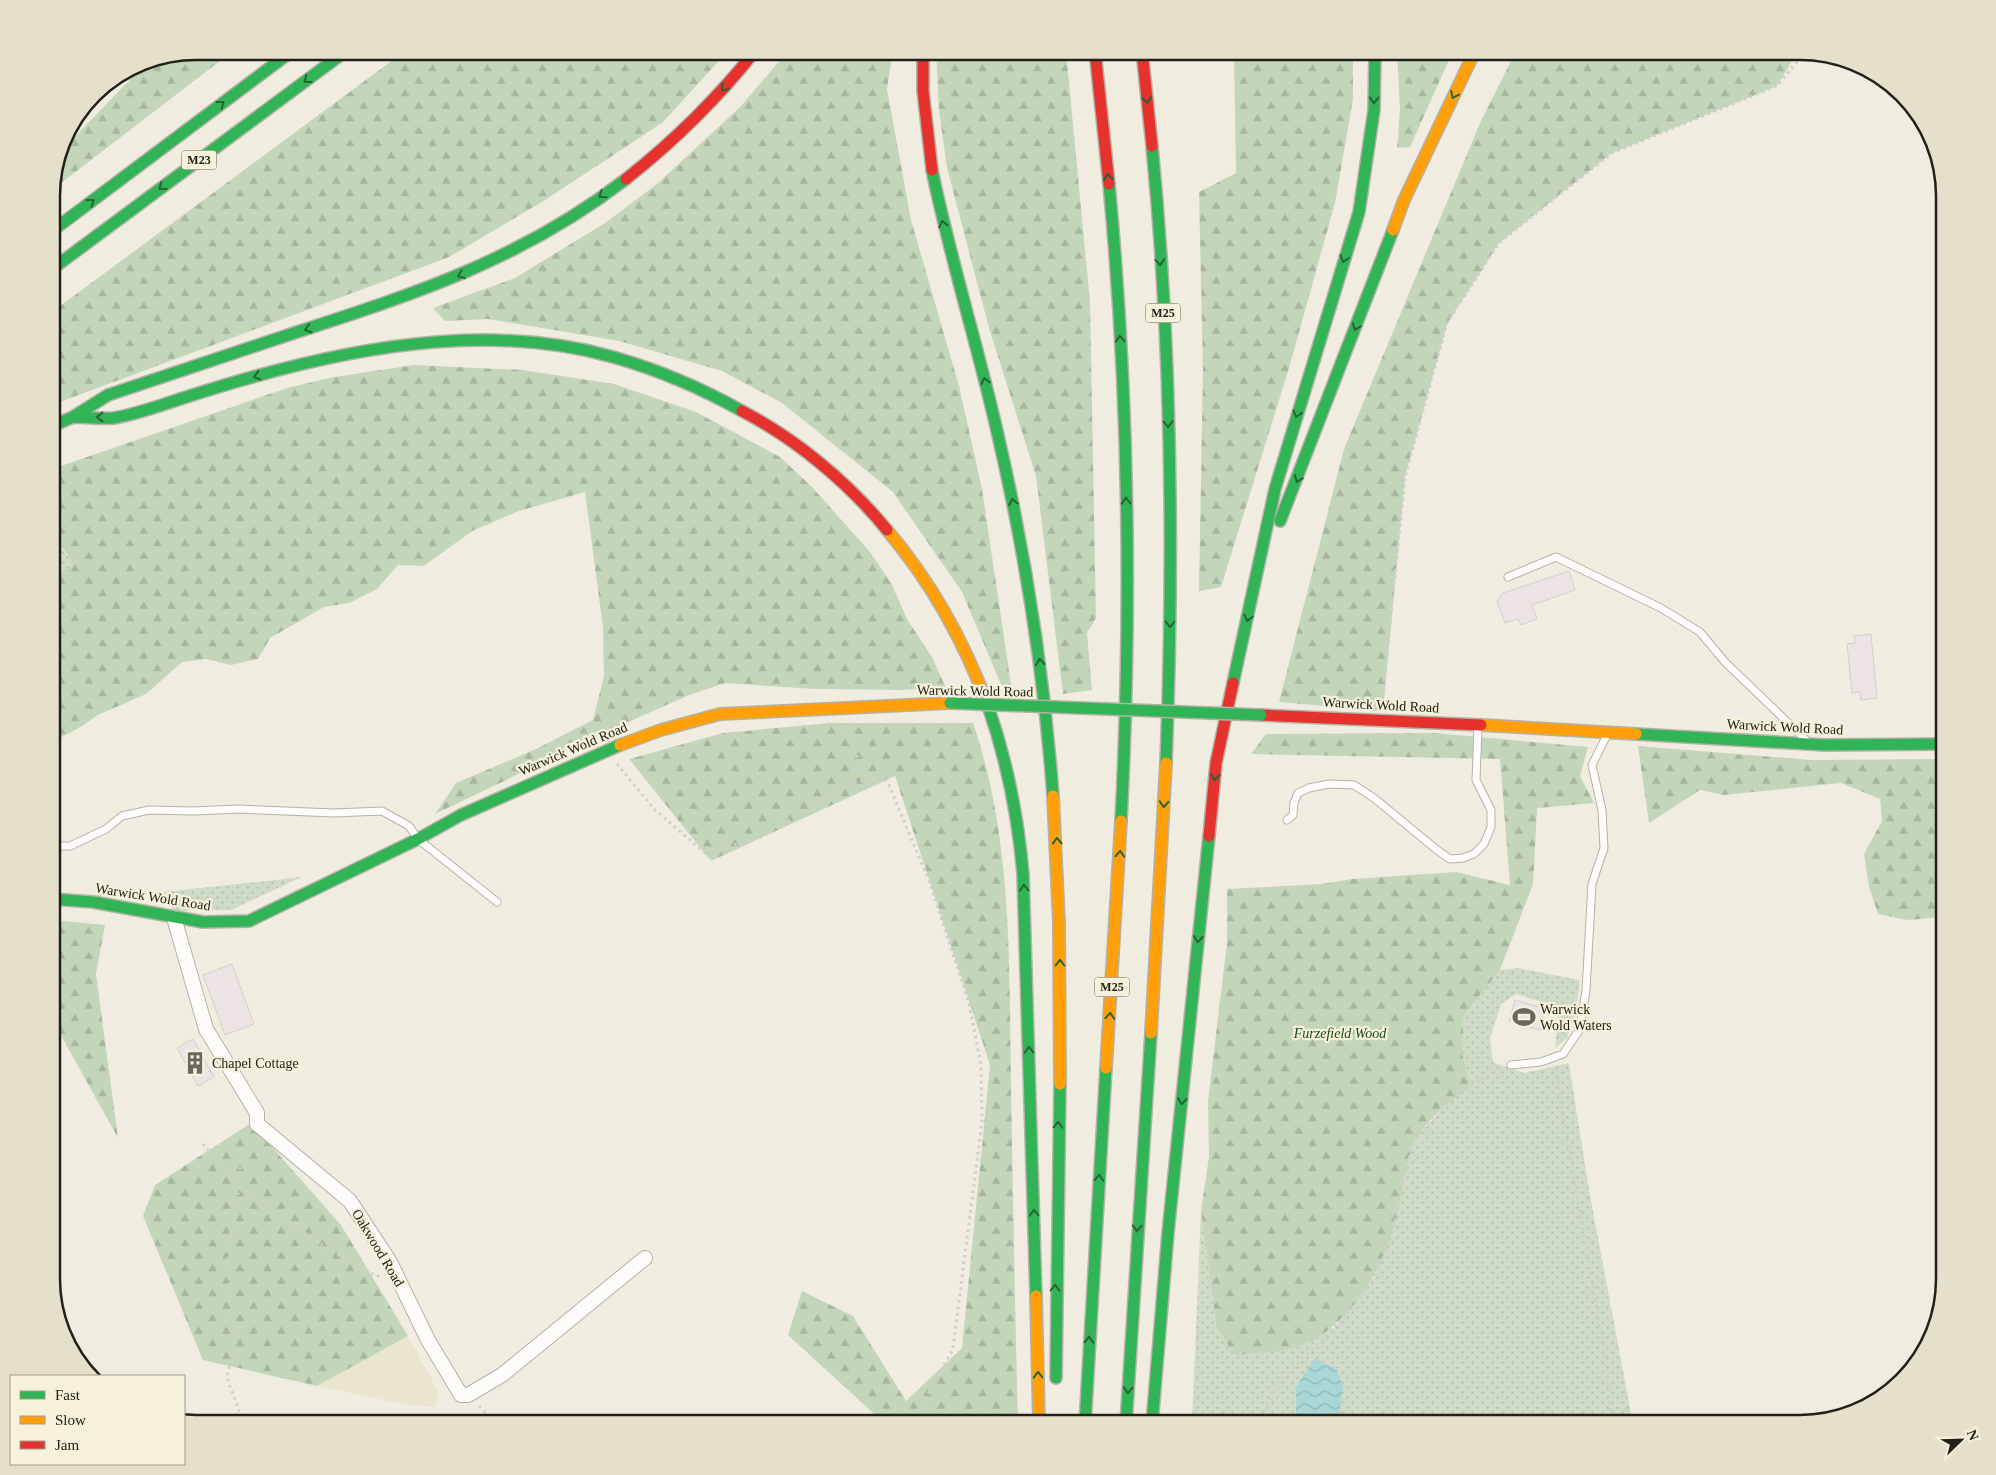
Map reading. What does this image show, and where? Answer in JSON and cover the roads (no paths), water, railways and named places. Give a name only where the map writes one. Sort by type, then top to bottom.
[{"type":"main road","name":"M23","points":[[60,225],[280,60]]},
{"type":"main road","name":"M23","points":[[60,263],[334,60]]},
{"type":"main road","points":[[60,422],[108,396],[395,300],[481,267],[519,248],[626,179],[669,144],[749,60]]},
{"type":"main road","points":[[924,60],[924,110],[930,157],[943,226],[980,360],[1012,495],[1036,639],[1050,753],[1057,839],[1060,942],[1060,1053],[1055,1266],[1056,1388]]},
{"type":"main road","name":"M25","points":[[1086,1415],[1120,843],[1127,623],[1125,465],[1121,361],[1115,265],[1096,60]]},
{"type":"main road","name":"M25","points":[[1127,1415],[1163,837],[1170,575],[1169,473],[1162,294],[1143,60]]},
{"type":"main road","points":[[1153,1415],[1168,1233],[1216,762],[1275,489],[1359,212],[1374,110],[1375,60]]},
{"type":"main road","points":[[1258,571],[1293,491],[1404,200],[1471,60]]},
{"type":"main road","points":[[72,417],[115,418],[228,383],[338,356],[431,342],[473,340],[518,342],[612,357],[681,380],[734,406],[771,428],[814,458],[852,492],[884,526],[913,563],[937,598],[956,632],[979,682],[1009,774],[1022,850],[1025,908],[1039,1415]]},
{"type":"main road","name":"Warwick Wold Road","points":[[60,900],[93,902],[202,922],[249,921],[418,839],[460,815],[605,750],[661,730],[720,714],[950,703],[1380,719],[1825,745],[1936,744]]},
{"type":"street","name":"Oakwood Road","points":[[174,918],[206,1029],[257,1113],[257,1124],[350,1201],[390,1262],[428,1340],[461,1395],[468,1395],[502,1375],[645,1258]]},
{"type":"lane","points":[[1508,577],[1556,557],[1661,608],[1700,632],[1725,662],[1810,743]]},
{"type":"lane","points":[[1287,820],[1293,815],[1294,803],[1298,794],[1309,788],[1329,784],[1354,785],[1374,798],[1436,850],[1450,858],[1463,858],[1474,854],[1484,844],[1492,827],[1491,810],[1476,780],[1478,726]]},
{"type":"lane","points":[[1511,1065],[1541,1062],[1563,1054],[1580,1029],[1585,1000],[1592,884],[1604,848],[1602,810],[1592,765],[1608,733]]},
{"type":"lane","points":[[60,846],[70,846],[106,829],[122,816],[149,810],[239,809],[334,813],[382,811],[409,826],[418,839],[497,902]]},
{"type":"water","points":[[1315,1359],[1336,1368],[1343,1385],[1339,1415],[1296,1415],[1296,1387]]},
{"type":"place","name":"Warwick Wold Waters","points":[[1524,1017]]},
{"type":"place","name":"Chapel Cottage","points":[[195,1063]]},
{"type":"park label","name":"Furzefield Wood","points":[[1340,1033]]}]
